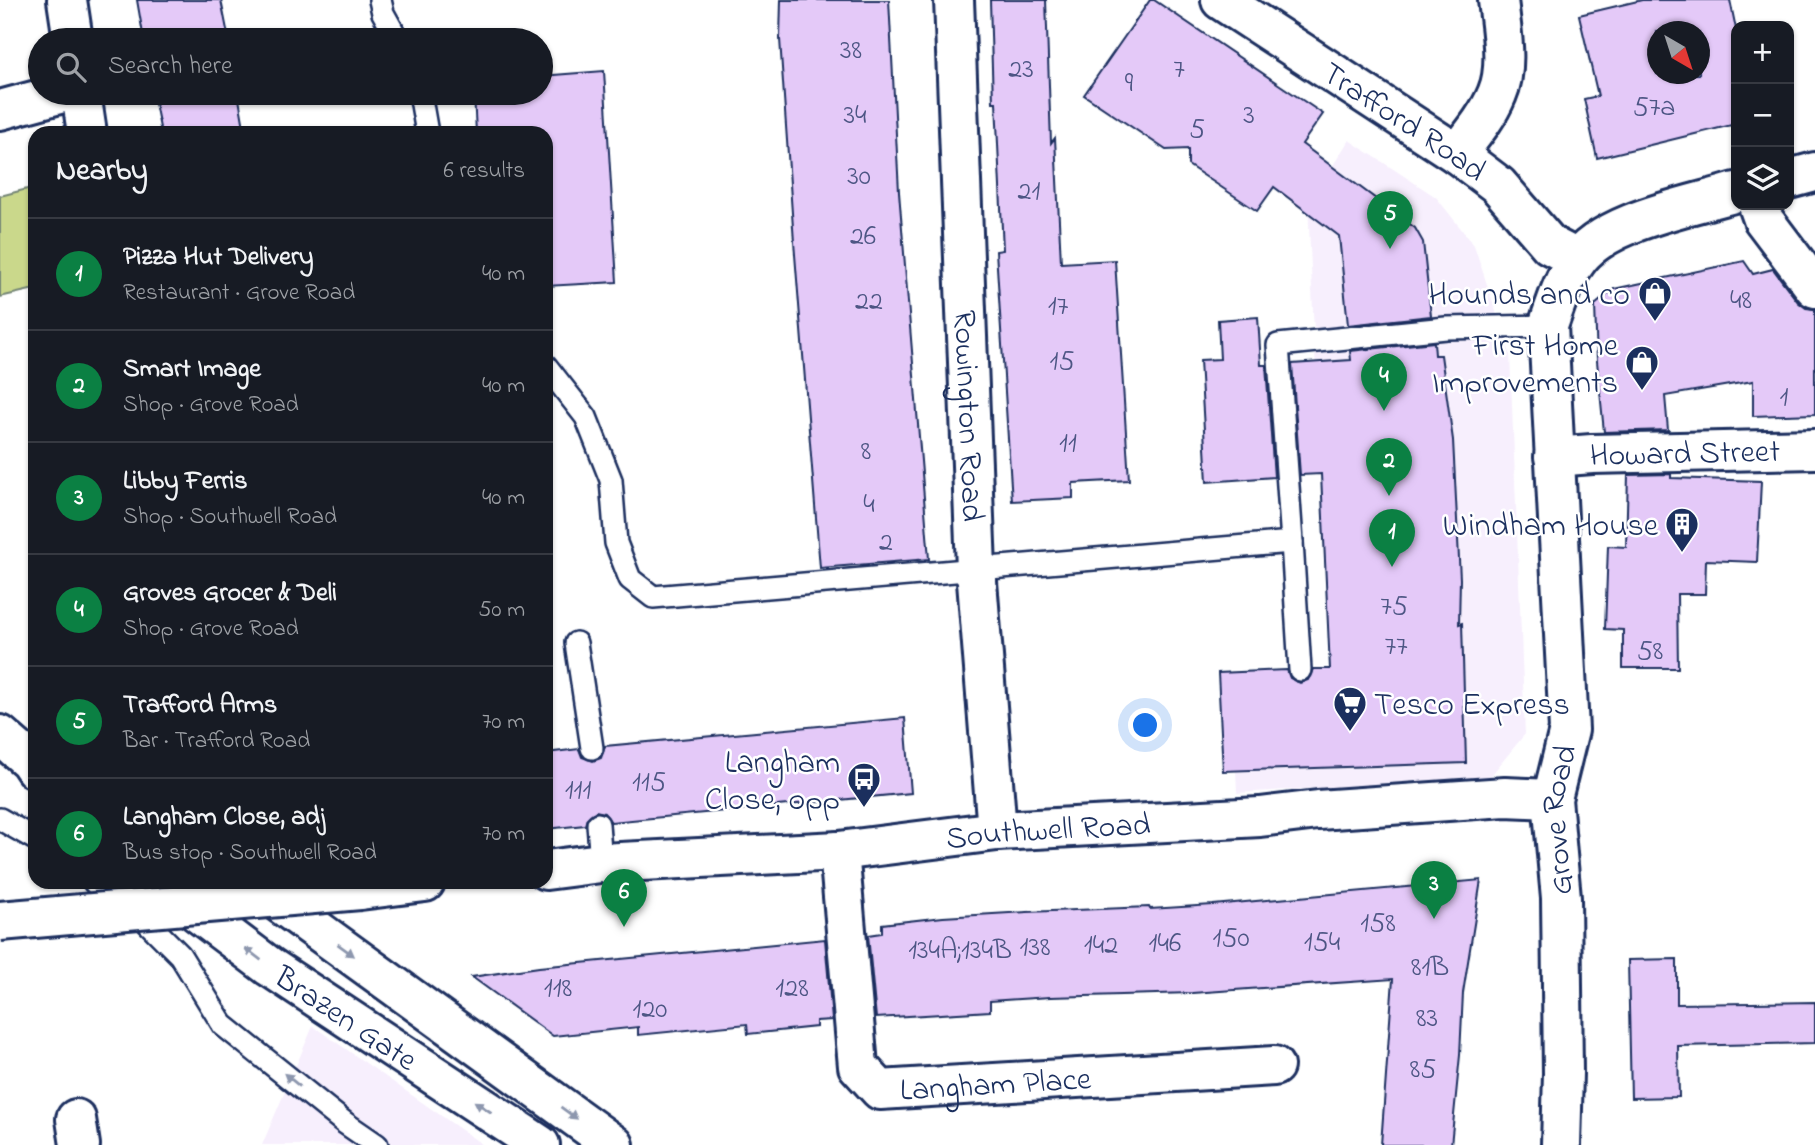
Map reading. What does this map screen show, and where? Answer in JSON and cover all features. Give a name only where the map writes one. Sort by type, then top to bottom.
[{"type":"street","points":[[67,0],[71,28]]},
{"type":"street","name":"Rowington Road","points":[[954,0],[976,569],[997,831]]},
{"type":"street","name":"Trafford Road","points":[[1220,0],[1457,154],[1498,186],[1550,245],[1577,259]]},
{"type":"street","points":[[1457,154],[1483,119],[1499,91],[1504,51],[1498,0]]},
{"type":"street","points":[[0,110],[28,102]]},
{"type":"street","points":[[83,105],[87,126]]},
{"type":"street","points":[[1794,178],[1815,172]]},
{"type":"street","name":"Grove Road","points":[[1561,1145],[1561,898],[1552,799],[1569,730],[1548,326],[1564,282],[1577,259],[1602,237],[1636,221],[1731,193]]},
{"type":"street","points":[[1760,210],[1763,219],[1815,288]]},
{"type":"street","name":"Howard Street","points":[[1554,457],[1815,449]]},
{"type":"street","points":[[0,735],[25,764]]},
{"type":"street","name":"Southwell Road","points":[[553,869],[601,863],[839,851],[997,831],[1260,817],[1318,810],[1505,797],[1552,799]]},
{"type":"street","name":"Langham Place","points":[[839,851],[858,1066],[880,1090],[1274,1066]]},
{"type":"street","name":"Brazen Gate","points":[[166,889],[271,967],[540,1145]]},
{"type":"street","name":"Brazen Gate","points":[[260,889],[614,1145]]},
{"type":"street","points":[[0,921],[368,889]]},
{"type":"lane","points":[[380,0],[391,28]]},
{"type":"lane","points":[[422,105],[426,126]]},
{"type":"lane","points":[[1300,670],[1278,345],[1446,328],[1548,326]]},
{"type":"lane","points":[[553,375],[586,417],[611,480],[616,543],[630,579],[653,597],[1292,542]]},
{"type":"lane","points":[[576,643],[592,748]]},
{"type":"lane","points":[[0,819],[28,835]]},
{"type":"lane","points":[[598,824],[601,863]]},
{"type":"lane","points":[[104,889],[143,918],[180,955],[223,1025],[345,1123],[377,1145]]},
{"type":"shaded area","points":[[1349,140],[1436,197],[1474,245],[1510,354],[1525,734],[1489,778],[1237,793],[1232,672],[1330,669],[1308,205]]},
{"type":"shaded area","points":[[313,1026],[483,1145],[262,1145]]},
{"type":"green space","points":[[28,189],[28,291],[0,297],[0,196]]},
{"type":"building","points":[[137,0],[221,0],[227,28],[142,28]]},
{"type":"building","points":[[781,0],[889,0],[899,192],[929,559],[820,568],[780,39]]},
{"type":"building","points":[[990,0],[1046,0],[1051,143],[1055,138],[1061,263],[1115,260],[1129,480],[1073,483],[1073,498],[1012,501],[996,251],[1003,250],[996,102],[993,102]]},
{"type":"building","points":[[1150,0],[1154,0],[1323,114],[1302,144],[1415,228],[1423,242],[1431,316],[1348,325],[1339,236],[1274,187],[1257,211],[1188,165],[1188,149],[1166,150],[1084,95]]},
{"type":"building","points":[[1642,0],[1730,0],[1734,21],[1731,21],[1731,125],[1597,158],[1584,99],[1598,96],[1579,15]]},
{"type":"building","points":[[604,71],[617,282],[553,286],[553,126],[476,126],[475,105],[553,105],[553,75]]},
{"type":"building","points":[[155,105],[240,105],[244,126],[160,126]]},
{"type":"building","points":[[1744,261],[1753,274],[1773,269],[1798,302],[1806,308],[1815,309],[1815,414],[1753,416],[1753,381],[1665,396],[1668,430],[1604,432],[1595,305],[1614,289]]},
{"type":"building","points":[[1258,317],[1261,365],[1266,365],[1274,477],[1207,482],[1200,360],[1220,359],[1218,320]]},
{"type":"building","points":[[1434,342],[1435,355],[1441,355],[1453,440],[1466,763],[1223,771],[1218,673],[1287,670],[1290,678],[1300,683],[1308,680],[1313,669],[1330,669],[1321,474],[1300,475],[1292,364],[1351,360],[1350,351]]},
{"type":"building","name":"Windham House","points":[[1671,474],[1671,478],[1761,481],[1757,562],[1706,560],[1705,594],[1677,594],[1678,668],[1623,668],[1623,630],[1605,629],[1608,546],[1626,547],[1628,475]]},
{"type":"building","points":[[905,718],[911,793],[611,822],[604,813],[596,811],[587,818],[585,825],[553,828],[553,752],[579,749],[582,757],[593,761],[601,758],[605,746]]},
{"type":"building","points":[[1481,880],[1463,993],[1451,1145],[1381,1145],[1393,979],[1192,993],[990,1001],[990,1011],[876,1018],[868,935],[882,933],[882,924],[1027,912],[1213,905]]},
{"type":"building","points":[[825,939],[832,1020],[816,1021],[816,1027],[748,1034],[747,1024],[638,1035],[638,1027],[553,1036],[472,977],[539,967]]},
{"type":"building","points":[[1677,959],[1677,1004],[1815,1002],[1815,1043],[1678,1046],[1679,1097],[1631,1098],[1628,960]]},
{"type":"place","name":"Trafford Arms","points":[[1390,249]]},
{"type":"place","name":"Hounds and co","points":[[1655,323]]},
{"type":"place","name":"First Home Improvements","points":[[1642,392]]},
{"type":"place","name":"Groves Grocer & Deli","points":[[1384,411]]},
{"type":"place","name":"Smart Image","points":[[1389,496]]},
{"type":"place","name":"Windham House","points":[[1682,554]]},
{"type":"place","name":"Pizza Hut Delivery","points":[[1392,567]]},
{"type":"place","name":"Tesco Express","points":[[1350,733]]},
{"type":"place","name":"Langham Close, opp","points":[[864,809]]},
{"type":"place","name":"Libby Ferris","points":[[1434,919]]},
{"type":"place","name":"Langham Close, adj","points":[[624,927]]}]
